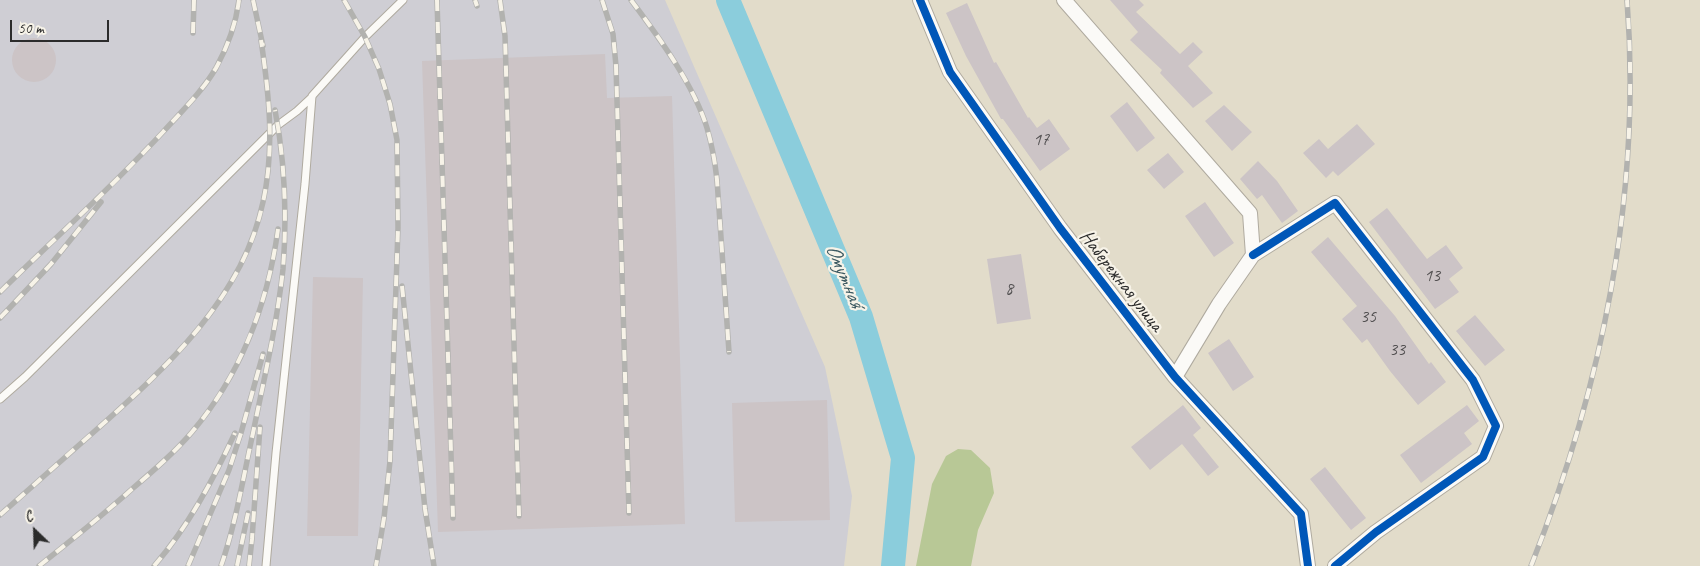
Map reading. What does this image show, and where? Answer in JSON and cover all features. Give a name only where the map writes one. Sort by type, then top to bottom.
[{"type":"street","name":"Набережная улица","points":[[920,0],[950,72],[1060,228],[1175,377],[1301,514],[1308,566]]},
{"type":"street","points":[[1064,0],[1250,213],[1253,255]]},
{"type":"street","points":[[1175,377],[1219,304],[1253,255],[1335,203],[1473,380],[1496,426],[1483,457],[1376,532],[1335,566]]},
{"type":"lane","points":[[0,399],[39,363],[278,126],[298,111],[365,37],[404,0]]},
{"type":"lane","points":[[266,566],[276,453],[305,184],[312,96]]},
{"type":"shaded area","points":[[0,0],[665,0],[825,367],[852,496],[844,566],[0,566]]},
{"type":"green space","points":[[958,449],[971,450],[990,468],[994,493],[978,530],[971,566],[916,566],[932,484],[946,456]]},
{"type":"building","points":[[1110,0],[1139,0],[1144,5],[1136,12],[1180,54],[1193,42],[1203,52],[1188,66],[1213,93],[1193,108],[1160,73],[1162,70],[1130,40],[1138,32]]},
{"type":"building","points":[[967,3],[994,63],[996,62],[1028,118],[1037,128],[1049,119],[1070,149],[1040,171],[1003,119],[1001,119],[966,56],[946,13]]},
{"type":"building","points":[[30,38],[38,38],[50,44],[56,60],[50,76],[38,82],[30,82],[18,76],[12,64],[12,56],[18,44]]},
{"type":"building","points":[[605,54],[607,98],[672,96],[685,524],[438,532],[422,61]]},
{"type":"building","points":[[1127,102],[1155,138],[1137,152],[1110,116]]},
{"type":"building","points":[[1224,105],[1252,132],[1232,151],[1205,121]]},
{"type":"building","points":[[1357,124],[1375,144],[1338,176],[1333,171],[1326,178],[1303,153],[1319,139],[1328,149]]},
{"type":"building","points":[[1168,153],[1184,172],[1164,189],[1147,170]]},
{"type":"building","points":[[1258,161],[1277,181],[1298,211],[1282,223],[1262,195],[1257,199],[1240,179]]},
{"type":"building","points":[[1205,202],[1234,243],[1214,257],[1185,216]]},
{"type":"building","points":[[1387,208],[1427,259],[1446,245],[1463,268],[1449,279],[1459,292],[1435,309],[1369,222]]},
{"type":"building","points":[[1328,237],[1395,316],[1429,364],[1431,362],[1446,382],[1418,405],[1367,339],[1362,343],[1342,319],[1357,306],[1311,252]]},
{"type":"building","points":[[1021,254],[1031,319],[997,324],[987,259]]},
{"type":"building","points":[[313,277],[363,278],[358,536],[307,536]]},
{"type":"building","points":[[1475,315],[1505,350],[1485,366],[1456,331]]},
{"type":"building","points":[[1229,339],[1254,377],[1233,391],[1208,353]]},
{"type":"building","points":[[827,400],[830,520],[735,522],[732,403]]},
{"type":"building","points":[[1183,405],[1201,428],[1193,435],[1219,467],[1208,476],[1182,444],[1150,470],[1131,447]]},
{"type":"building","points":[[1467,405],[1479,421],[1464,433],[1472,444],[1421,483],[1400,455]]},
{"type":"building","points":[[1325,467],[1366,518],[1351,530],[1310,479]]},
{"type":"waterway","name":"Омутна́я","points":[[728,0],[861,317],[903,458],[893,566]]},
{"type":"railway","points":[[193,33],[194,0]]},
{"type":"railway","points":[[0,292],[123,173],[198,94],[216,68],[224,52],[238,9],[239,0]]},
{"type":"railway","points":[[253,0],[263,46]]},
{"type":"railway","points":[[344,0],[365,37],[379,69],[390,104],[397,140],[398,228],[390,461],[384,518],[376,566]]},
{"type":"railway","points":[[437,0],[453,518]]},
{"type":"railway","points":[[475,0],[477,6]]},
{"type":"railway","points":[[500,0],[505,36],[519,516]]},
{"type":"railway","points":[[602,0],[613,34],[616,66],[629,513]]},
{"type":"railway","points":[[631,0],[684,78],[701,112],[709,134],[717,180],[729,352]]},
{"type":"railway","points":[[1531,566],[1556,498],[1578,429],[1597,359],[1611,288],[1622,217],[1628,145],[1630,72],[1627,0]]},
{"type":"railway","points":[[0,515],[149,382],[198,329],[220,300],[238,269],[253,237],[267,182],[270,121],[261,40]]},
{"type":"railway","points":[[221,566],[235,517],[253,433],[274,331],[283,269],[285,230],[284,190],[281,149],[275,110]]},
{"type":"railway","points":[[0,318],[51,264],[101,202]]},
{"type":"railway","points":[[39,566],[163,462],[185,440],[209,410],[225,386],[250,336],[267,284],[278,229]]},
{"type":"railway","points":[[402,286],[425,509],[434,566]]},
{"type":"railway","points":[[188,566],[229,470],[263,354]]},
{"type":"railway","points":[[249,566],[260,427]]},
{"type":"railway","points":[[154,566],[178,535],[199,503],[235,433]]},
{"type":"railway","points":[[237,566],[248,513]]},
{"type":"cycle path","points":[[920,0],[950,72],[1060,228],[1175,377],[1301,514],[1308,566]]},
{"type":"cycle path","points":[[1253,255],[1335,203],[1473,380],[1496,426],[1483,457],[1376,532],[1335,566]]}]
